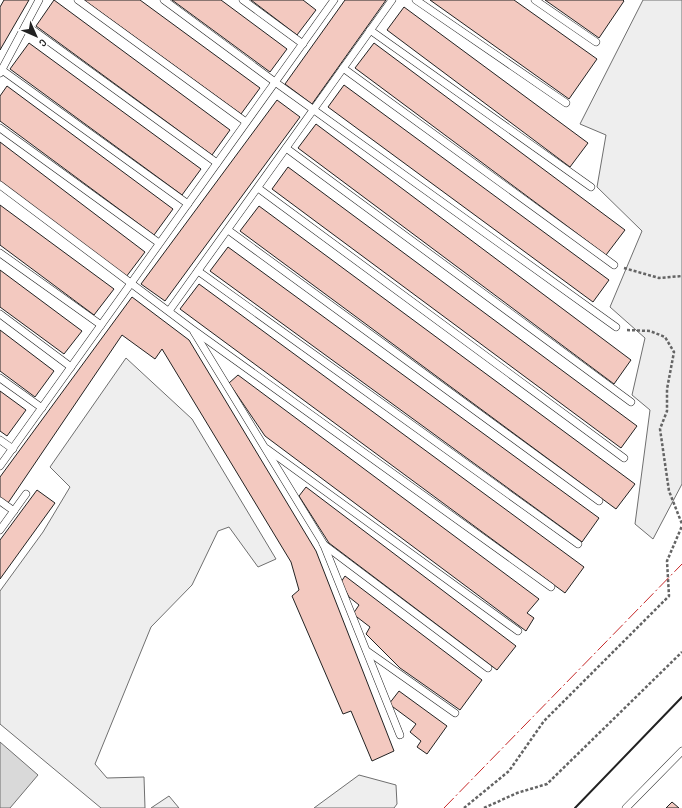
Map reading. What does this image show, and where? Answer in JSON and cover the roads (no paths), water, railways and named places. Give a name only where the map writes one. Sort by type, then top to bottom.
[{"type":"lane","points":[[39,0],[1,72],[188,204]]},
{"type":"lane","points":[[78,0],[246,122]]},
{"type":"lane","points":[[164,0],[275,82],[616,327]]},
{"type":"lane","points":[[243,0],[303,44]]},
{"type":"lane","points":[[169,311],[392,0]]},
{"type":"lane","points":[[416,0],[566,103]]},
{"type":"lane","points":[[535,0],[596,42]]},
{"type":"lane","points":[[0,466],[303,44],[332,1]]},
{"type":"lane","points":[[26,25],[217,164]]},
{"type":"lane","points":[[370,30],[591,187]]},
{"type":"lane","points":[[343,68],[614,265]]},
{"type":"lane","points":[[0,128],[160,243]]},
{"type":"lane","points":[[286,148],[631,402]]},
{"type":"lane","points":[[0,185],[192,328],[551,587]]},
{"type":"lane","points":[[258,188],[624,458]]},
{"type":"lane","points":[[228,230],[598,501]]},
{"type":"lane","points":[[0,253],[101,325]]},
{"type":"lane","points":[[198,270],[578,544]]},
{"type":"lane","points":[[0,314],[71,367]]},
{"type":"lane","points":[[192,328],[323,543],[400,735]]},
{"type":"lane","points":[[0,378],[42,408]]},
{"type":"lane","points":[[0,440],[13,449]]},
{"type":"lane","points":[[264,446],[518,631]]},
{"type":"lane","points":[[0,530],[26,494]]},
{"type":"lane","points":[[0,501],[14,511]]},
{"type":"lane","points":[[323,543],[488,668]]},
{"type":"lane","points":[[366,650],[455,713]]},
{"type":"lane","points":[[626,808],[682,751]]}]
